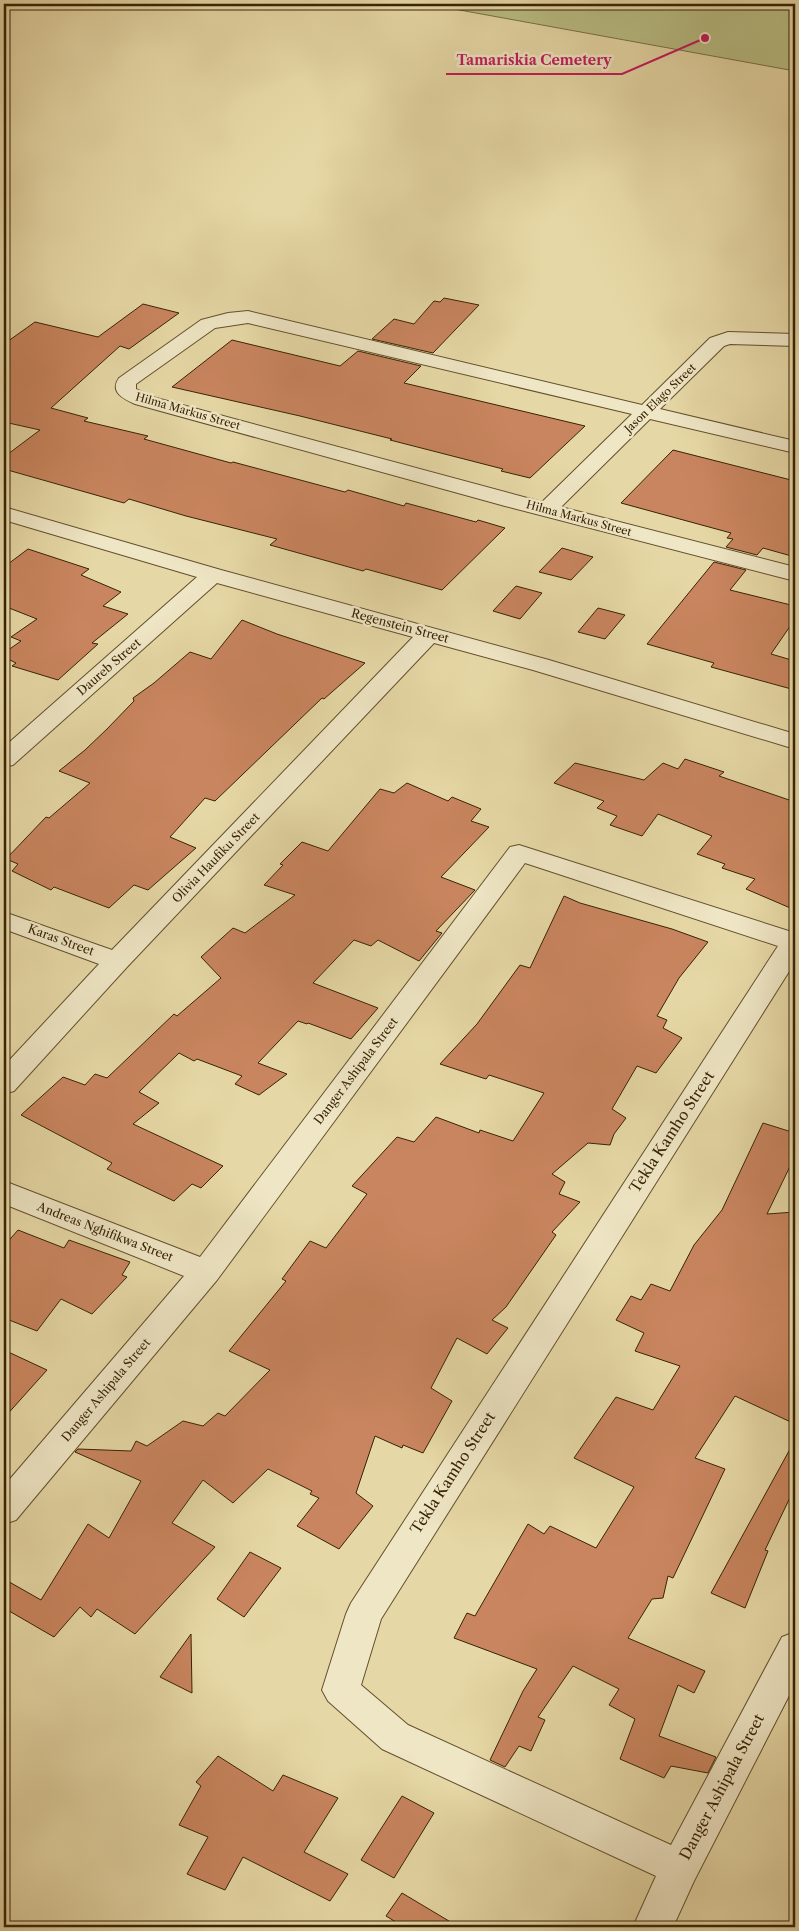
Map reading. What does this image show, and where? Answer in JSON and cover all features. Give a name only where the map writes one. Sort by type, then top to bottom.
[{"type":"street","name":"Hilma Markus Street","points":[[795,447],[248,317],[228,318],[208,324],[126,382],[126,392],[142,400],[795,574]]},
{"type":"street","name":"Jason Elago Street","points":[[547,509],[717,342],[728,338],[795,340]]},
{"type":"street","name":"Regenstein Street","points":[[8,520],[550,668],[795,742]]},
{"type":"street","name":"Daureb Street","points":[[4,760],[213,575]]},
{"type":"street","name":"Olivia Haufiku Street","points":[[4,1084],[118,961],[429,634]]},
{"type":"street","name":"Danger Ashipala Street","points":[[4,1510],[206,1272],[519,853],[794,942]]},
{"type":"street","name":"Karas Street","points":[[4,920],[118,961]]},
{"type":"street","name":"Tekla Kamho Street","points":[[680,1868],[395,1737],[341,1690],[364,1614],[794,942]]},
{"type":"street","name":"Andreas Nghifikwa Street","points":[[4,1192],[206,1272]]},
{"type":"street","name":"Danger Ashipala Street","points":[[653,1927],[680,1868],[795,1648]]},
{"type":"green space","points":[[795,4],[795,71],[432,5]]},
{"type":"building","points":[[444,298],[479,305],[433,353],[372,339],[394,319],[414,324],[434,301],[440,302]]},
{"type":"building","points":[[143,304],[179,313],[129,349],[120,346],[51,408],[88,418],[84,421],[148,436],[144,439],[231,463],[345,492],[348,490],[404,506],[406,503],[505,528],[442,590],[366,569],[363,571],[270,545],[277,539],[186,516],[129,499],[124,503],[4,469],[4,457],[40,430],[4,422],[4,344],[35,322],[98,337]]},
{"type":"building","points":[[232,340],[340,366],[358,351],[421,366],[404,383],[585,426],[530,478],[501,471],[503,469],[390,440],[392,439],[172,387]]},
{"type":"building","points":[[673,450],[795,481],[795,557],[763,548],[757,555],[726,547],[733,539],[727,538],[731,533],[621,503]]},
{"type":"building","points":[[562,548],[593,557],[571,580],[539,572]]},
{"type":"building","points":[[28,549],[89,569],[81,575],[121,592],[103,606],[128,614],[92,643],[98,644],[58,680],[12,666],[16,663],[4,657],[4,653],[21,641],[11,637],[37,619],[4,606],[4,567]]},
{"type":"building","points":[[714,562],[746,570],[730,590],[795,606],[795,619],[771,654],[795,661],[795,690],[711,667],[714,663],[647,644]]},
{"type":"building","points":[[516,586],[542,593],[520,619],[493,611]]},
{"type":"building","points":[[598,608],[625,615],[605,639],[578,632]]},
{"type":"building","points":[[242,620],[277,634],[365,663],[324,699],[322,698],[215,801],[205,798],[170,837],[196,848],[148,890],[134,885],[109,908],[54,887],[51,890],[12,871],[18,864],[6,859],[46,817],[49,818],[90,783],[59,771],[107,729],[134,701],[133,698],[154,683],[190,652],[211,659]]},
{"type":"building","points":[[685,759],[724,772],[719,776],[795,802],[795,910],[746,889],[755,879],[722,868],[725,864],[697,854],[712,836],[658,814],[642,836],[610,825],[617,816],[597,808],[604,801],[554,783],[575,763],[644,780],[663,763],[678,769]]},
{"type":"building","points":[[407,783],[448,801],[452,797],[481,809],[471,821],[489,827],[441,877],[475,890],[436,931],[442,933],[419,961],[378,940],[371,946],[354,940],[313,983],[378,1008],[351,1039],[298,1021],[258,1063],[287,1074],[259,1095],[235,1084],[242,1076],[197,1059],[194,1061],[179,1053],[139,1092],[159,1103],[133,1124],[223,1166],[201,1188],[192,1184],[174,1201],[107,1169],[112,1163],[21,1115],[63,1077],[85,1085],[95,1074],[107,1078],[174,1014],[177,1016],[221,978],[201,957],[233,928],[245,933],[295,895],[264,885],[283,865],[280,864],[302,842],[328,851],[380,789],[394,793]]},
{"type":"building","points":[[564,896],[580,903],[672,929],[708,942],[679,978],[657,1016],[667,1020],[663,1028],[682,1038],[656,1073],[637,1066],[612,1109],[626,1118],[614,1134],[610,1145],[588,1143],[552,1174],[565,1182],[559,1194],[580,1202],[552,1232],[556,1235],[506,1307],[492,1320],[508,1328],[487,1354],[457,1338],[431,1388],[452,1401],[423,1453],[403,1445],[402,1448],[375,1436],[356,1493],[373,1506],[339,1549],[297,1526],[319,1498],[310,1494],[312,1491],[268,1469],[233,1503],[203,1480],[172,1523],[215,1547],[135,1634],[97,1609],[91,1617],[80,1607],[54,1637],[4,1608],[4,1579],[41,1600],[88,1524],[109,1538],[141,1481],[75,1452],[78,1449],[131,1451],[136,1441],[147,1446],[183,1421],[203,1426],[218,1413],[225,1416],[270,1370],[229,1351],[286,1281],[282,1279],[310,1241],[326,1248],[367,1194],[352,1186],[397,1137],[414,1142],[436,1117],[479,1133],[480,1130],[513,1141],[544,1093],[489,1075],[486,1079],[440,1064],[477,1024],[520,965],[530,968]]},
{"type":"building","points":[[763,1123],[795,1133],[795,1156],[767,1214],[795,1212],[795,1424],[735,1396],[695,1458],[725,1469],[673,1578],[668,1576],[663,1598],[652,1599],[628,1638],[705,1671],[694,1693],[678,1685],[659,1736],[716,1757],[708,1773],[671,1766],[664,1778],[620,1759],[635,1719],[609,1705],[619,1689],[573,1666],[538,1717],[545,1720],[531,1751],[519,1746],[505,1767],[490,1760],[523,1691],[537,1669],[454,1638],[467,1613],[475,1616],[528,1524],[544,1534],[550,1526],[596,1548],[634,1487],[574,1458],[616,1397],[653,1410],[680,1366],[635,1351],[644,1333],[616,1320],[631,1296],[641,1300],[651,1284],[670,1291],[694,1245],[722,1210]]},
{"type":"building","points":[[18,1230],[64,1248],[69,1240],[130,1262],[122,1275],[127,1277],[92,1314],[61,1299],[37,1331],[4,1318],[4,1246]]},
{"type":"building","points":[[4,1350],[47,1370],[4,1418]]},
{"type":"building","points":[[795,1440],[795,1487],[765,1550],[768,1551],[745,1608],[711,1593]]},
{"type":"building","points":[[250,1552],[281,1568],[244,1617],[217,1599]]},
{"type":"building","points":[[191,1634],[192,1693],[160,1677]]},
{"type":"building","points":[[218,1756],[273,1791],[283,1775],[338,1798],[304,1852],[348,1874],[330,1901],[243,1857],[225,1890],[187,1874],[208,1837],[179,1825],[201,1786],[196,1782]]},
{"type":"building","points":[[402,1796],[434,1813],[394,1878],[361,1860]]},
{"type":"building","points":[[402,1893],[459,1927],[404,1927],[386,1916]]},
{"type":"place","name":"Tamariskia Cemetery","points":[[705,38]]}]
